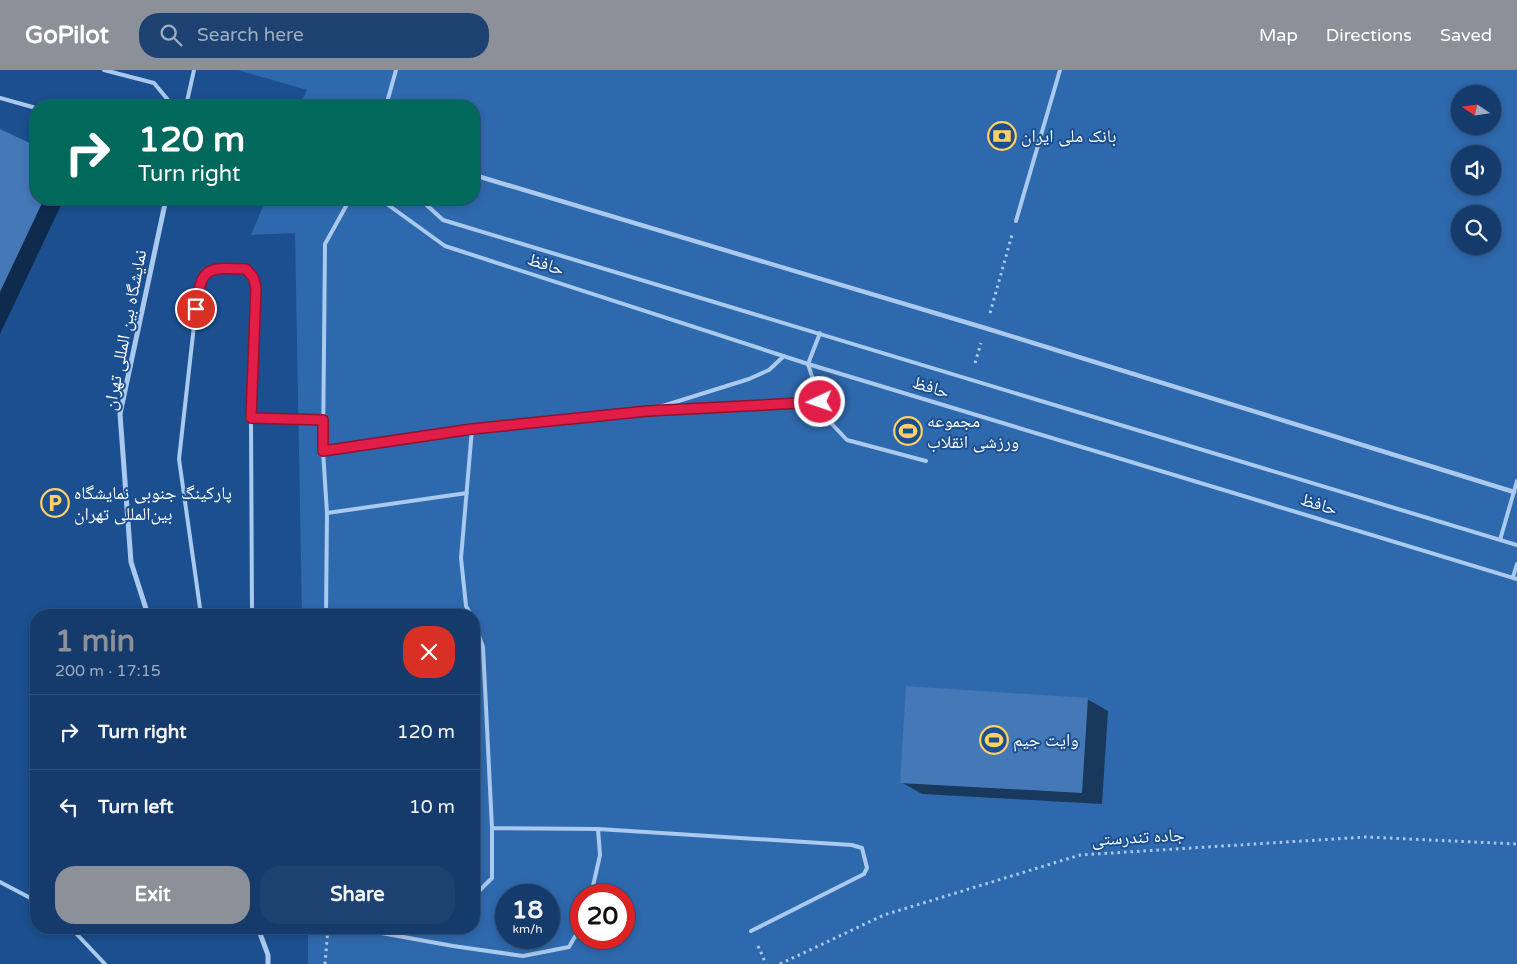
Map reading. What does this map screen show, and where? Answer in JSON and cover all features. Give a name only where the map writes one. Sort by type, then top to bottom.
[{"type":"street","points":[[480,177],[985,328],[1515,493]]},
{"type":"street","name":"نمایشگاه بین المللی تهران","points":[[146,609],[131,562],[120,414],[165,205]]},
{"type":"street","points":[[260,934],[268,955],[268,964]]},
{"type":"lane","points":[[104,70],[154,83],[167,100]]},
{"type":"lane","points":[[187,100],[194,70]]},
{"type":"lane","points":[[388,100],[396,70]]},
{"type":"lane","points":[[1016,220],[1060,70]]},
{"type":"lane","points":[[0,98],[30,106]]},
{"type":"lane","points":[[326,609],[327,513],[323,451],[325,244],[347,205]]},
{"type":"lane","name":"حافظ","points":[[388,205],[445,246],[808,364],[1515,578]]},
{"type":"lane","name":"حافظ","points":[[427,205],[443,220],[1517,545]]},
{"type":"lane","points":[[200,609],[179,459],[198,290],[205,274],[215,267],[246,269],[253,277],[256,287],[251,418],[252,609]]},
{"type":"lane","points":[[820,334],[808,364],[820,402],[830,422],[847,440],[926,461]]},
{"type":"lane","points":[[648,411],[749,379],[769,370],[784,356]]},
{"type":"lane","points":[[323,451],[472,429],[648,411],[820,402]]},
{"type":"lane","points":[[251,418],[323,420]]},
{"type":"lane","points":[[467,609],[461,558],[472,429]]},
{"type":"lane","points":[[1500,540],[1517,481]]},
{"type":"lane","points":[[327,513],[467,493]]},
{"type":"lane","points":[[1515,578],[1517,564]]},
{"type":"lane","points":[[480,639],[483,647],[492,828],[492,878],[480,890]]},
{"type":"lane","points":[[492,828],[598,829],[852,845],[862,848],[867,868],[864,874],[751,930]]},
{"type":"lane","points":[[593,884],[600,855],[598,829]]},
{"type":"lane","points":[[0,882],[30,898]]},
{"type":"lane","points":[[77,934],[105,964]]},
{"type":"lane","points":[[386,934],[522,956],[570,945]]},
{"type":"path","points":[[970,378],[1016,220]]},
{"type":"path","name":"جاده تندرستی","points":[[780,964],[884,915],[1080,854],[1366,837],[1517,844]]},
{"type":"path","points":[[325,964],[328,934]]},
{"type":"shaded area","name":"مجموعه ورزشی انقلاب","points":[[238,70],[1517,70],[1517,964],[308,964],[308,934],[480,934],[480,609],[302,609],[295,233],[251,235],[264,205],[480,205],[480,100],[302,100],[307,90]]},
{"type":"building","points":[[0,129],[30,143],[30,205],[41,205],[0,292]]},
{"type":"building","name":"وایت جیم","points":[[906,686],[1088,698],[1082,793],[900,783]]},
{"type":"place","name":"بانک ملی ایران","points":[[1002,136]]},
{"type":"place","name":"مجموعه ورزشی انقلاب","points":[[908,431]]},
{"type":"place","name":"پارکینگ جنوبی نمایشگاه بین‌المللی تهران","points":[[55,503]]},
{"type":"place","name":"وایت جیم","points":[[994,740]]},
{"type":"route","points":[[196,309],[198,290],[205,274],[215,267],[246,269],[253,277],[256,287],[251,418],[323,420],[323,451],[472,429],[648,411],[820,402]]}]
